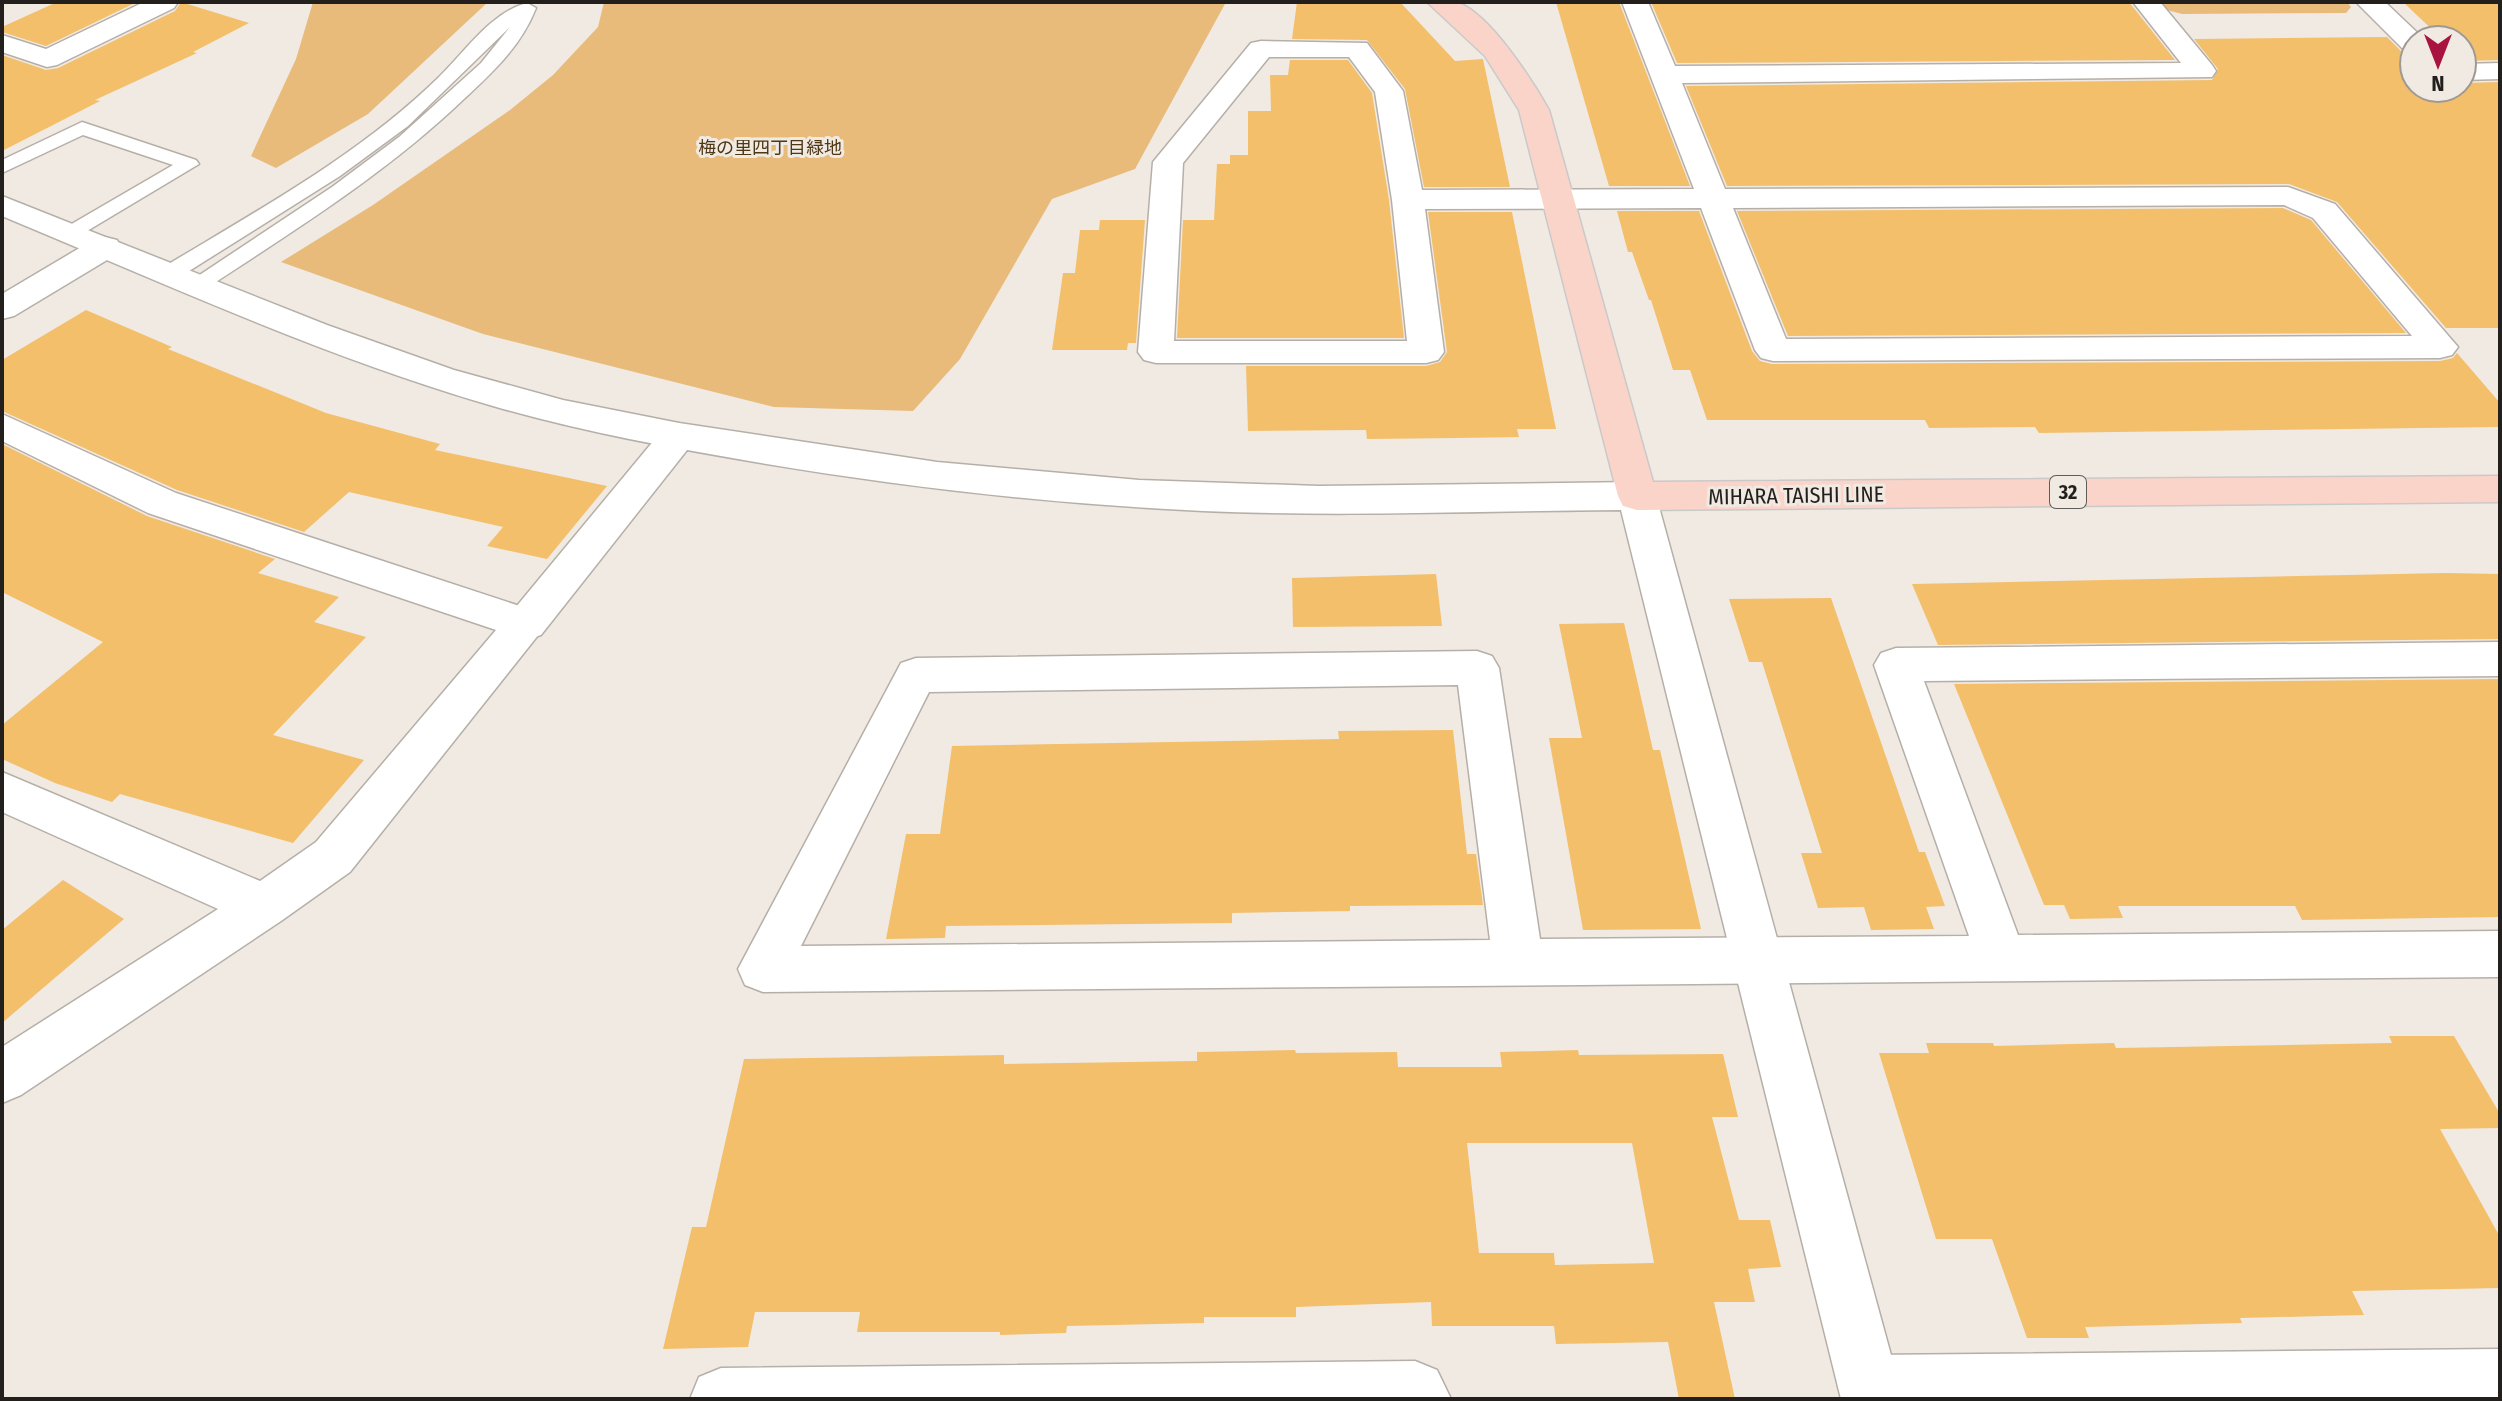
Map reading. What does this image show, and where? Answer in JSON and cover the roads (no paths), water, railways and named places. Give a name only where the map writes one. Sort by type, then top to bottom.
[{"type":"main road","points":[[1440,2],[1483,35],[1509,66],[1534,110],[1637,496]]},
{"type":"main road","name":"MIHARA TAISHI LINE","points":[[1637,496],[2500,489]]},
{"type":"street","points":[[2,43],[47,59],[165,2]]},
{"type":"street","points":[[1408,200],[1713,201],[2288,196],[2324,211],[2440,347],[1773,350],[1713,201],[1635,2]]},
{"type":"street","points":[[1664,75],[2202,71],[2146,2]]},
{"type":"street","points":[[2369,2],[2398,29]]},
{"type":"street","points":[[1261,49],[1357,49],[1389,91],[1408,200],[1426,352],[1156,352],[1168,162],[1261,49]]},
{"type":"street","points":[[2478,72],[2500,71]]},
{"type":"street","points":[[2,205],[390,360],[509,398],[678,436],[830,462],[950,477],[1121,492],[1272,499],[1637,496],[1870,1392],[2500,1379]]},
{"type":"street","points":[[2,309],[105,247]]},
{"type":"street","points":[[2,426],[162,503],[526,624]]},
{"type":"street","points":[[2,1077],[264,906],[333,857],[678,436]]},
{"type":"street","points":[[2002,959],[1896,665],[2500,659]]},
{"type":"street","points":[[1518,962],[1477,668],[916,675],[763,969],[2500,954]]},
{"type":"street","points":[[2,791],[264,906]]},
{"type":"street","points":[[721,1399],[1415,1392],[1420,1399]]},
{"type":"lane","points":[[527,8],[518,35],[430,125],[361,177],[184,279],[401,122],[496,29],[527,8]]},
{"type":"lane","points":[[2,167],[82,128],[189,164],[70,233]]},
{"type":"park label","name":"梅の里四丁目緑地","points":[[770,148]]}]
